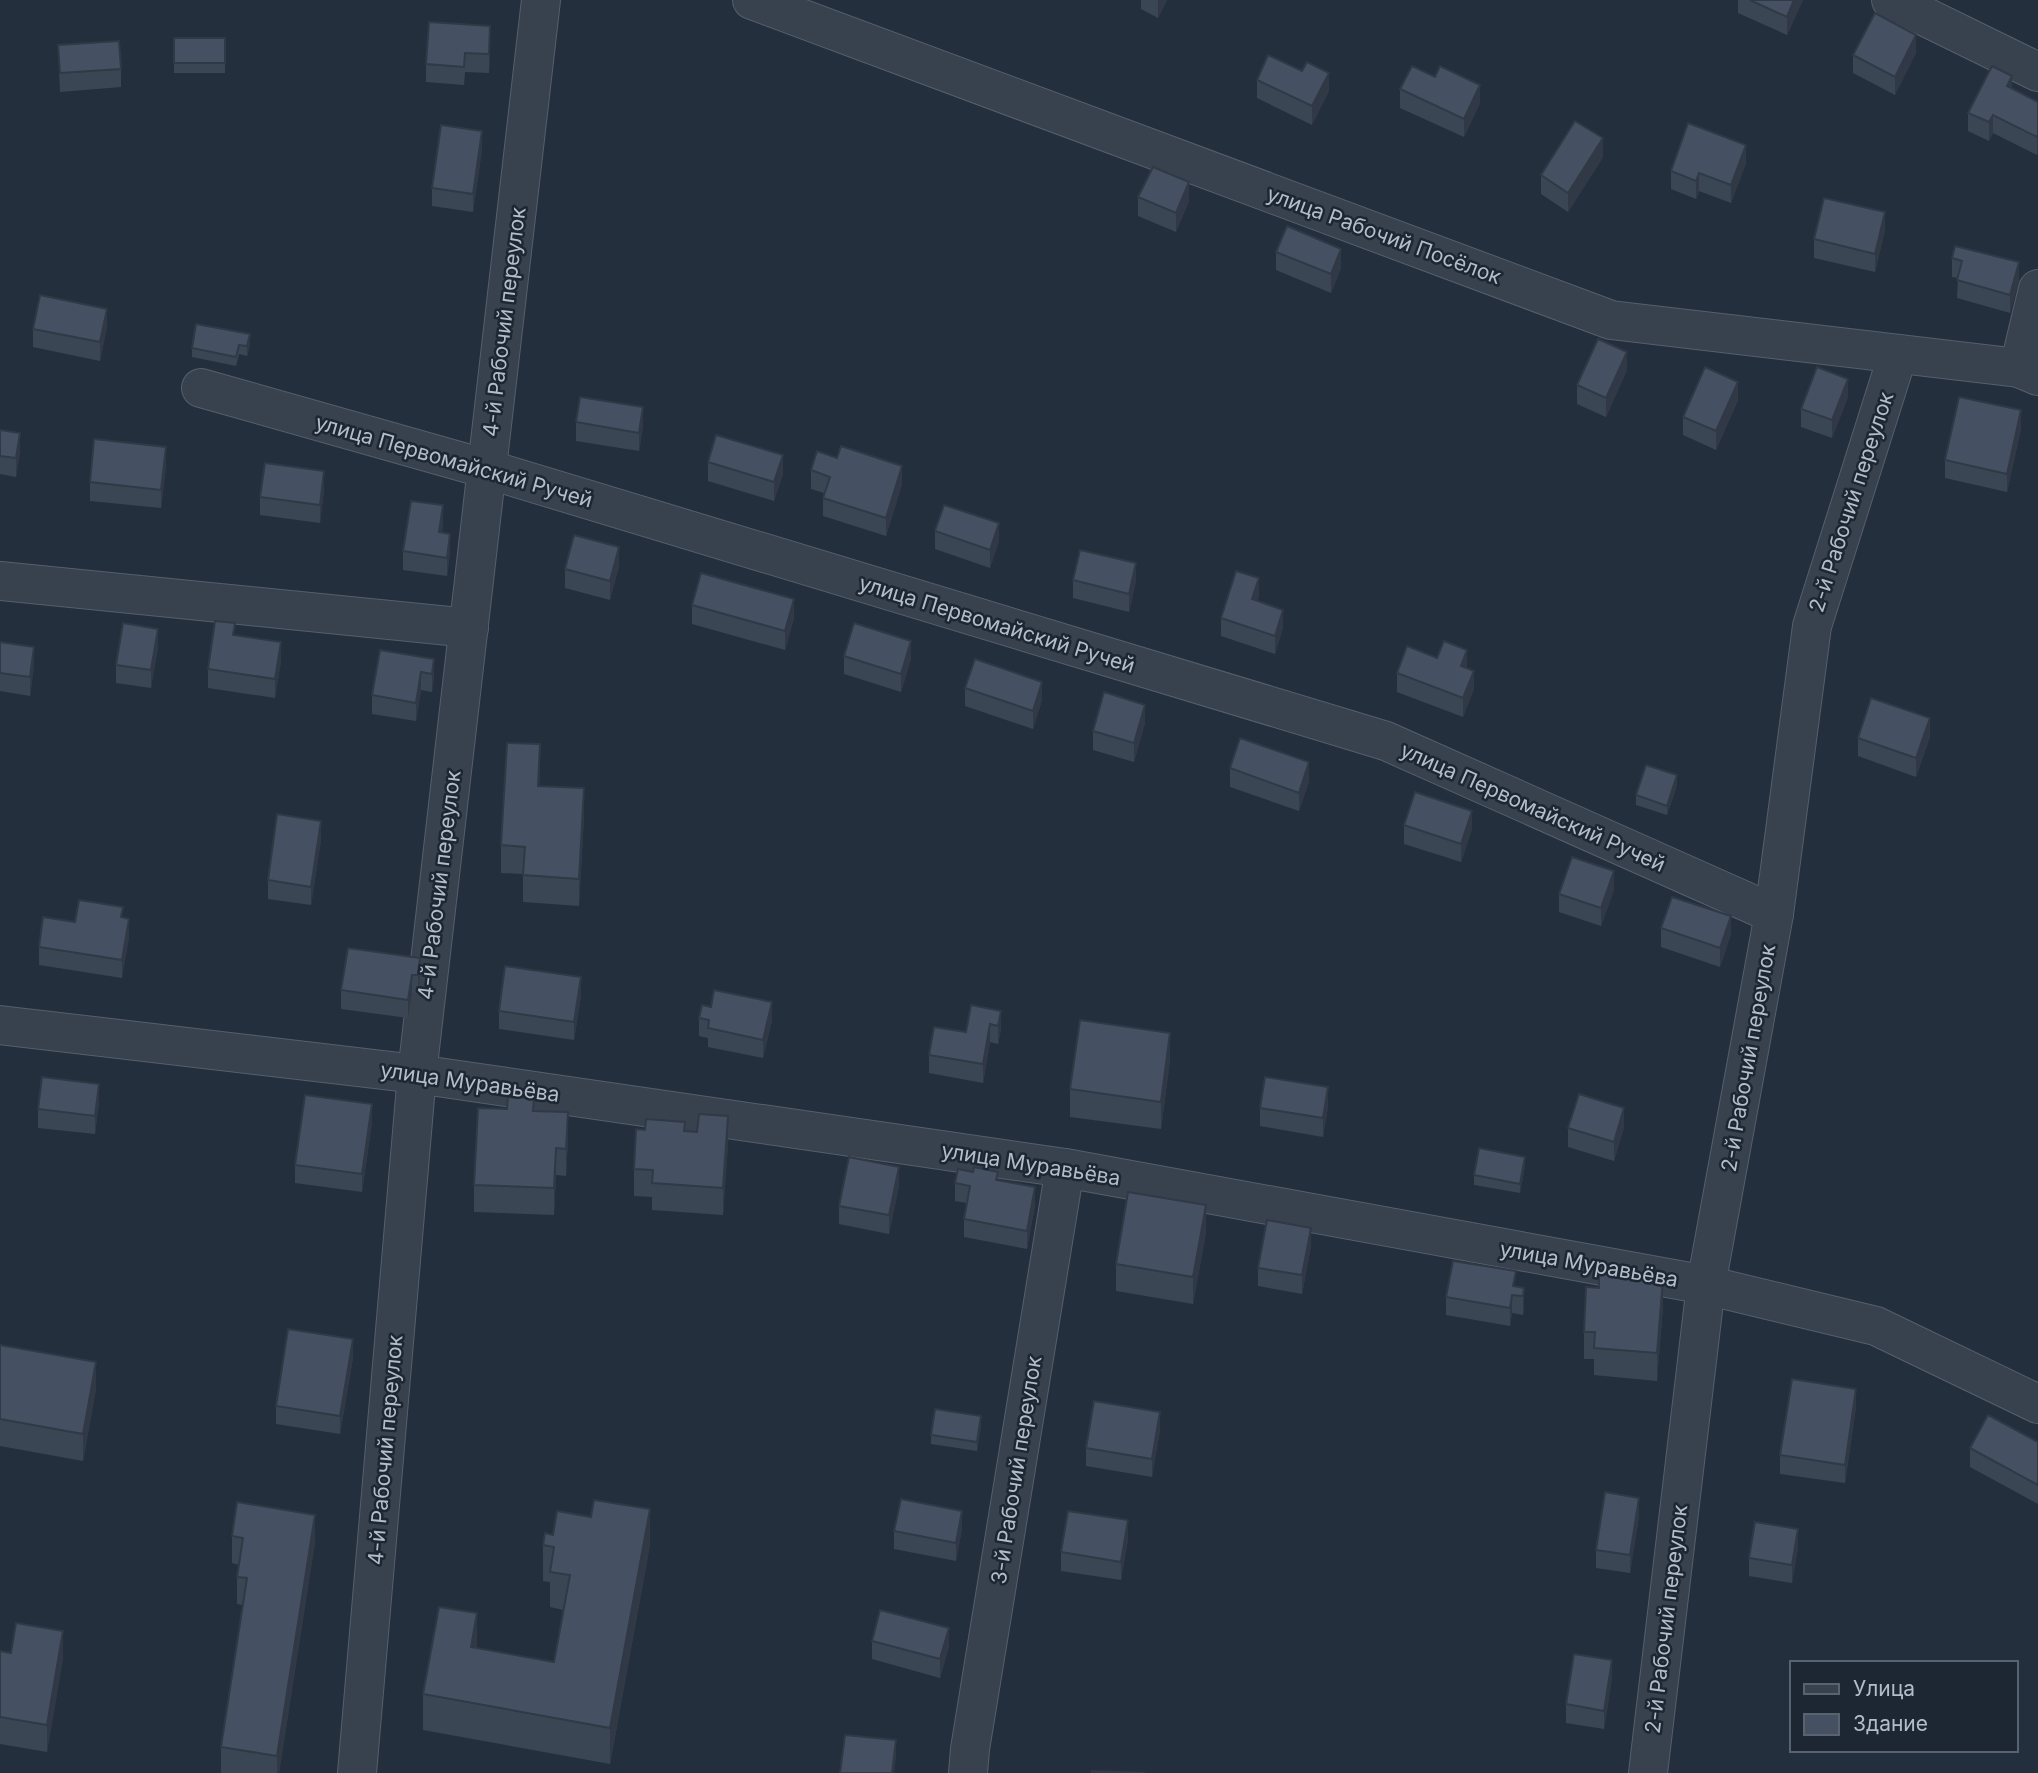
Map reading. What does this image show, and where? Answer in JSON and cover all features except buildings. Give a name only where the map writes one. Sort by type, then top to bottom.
[{"type":"street","name":"4-й Рабочий переулок","points":[[357,1773],[417,1074],[541,0]]},
{"type":"street","name":"улица Рабочий Посёлок","points":[[752,0],[1611,320],[2029,372]]},
{"type":"street","points":[[1891,0],[2038,72]]},
{"type":"street","points":[[2029,372],[2038,289]]},
{"type":"street","name":"2-й Рабочий переулок","points":[[1648,1773],[1706,1285],[1774,914],[1812,626],[1898,354]]},
{"type":"street","name":"улица Первомайский Ручей","points":[[201,388],[487,469],[1386,741],[1774,914]]},
{"type":"street","points":[[0,581],[469,628]]},
{"type":"street","name":"улица Муравьёва","points":[[0,1026],[417,1074],[1065,1168],[1706,1285],[1875,1326],[2038,1404]]},
{"type":"street","name":"3-й Рабочий переулок","points":[[968,1773],[1065,1168]]}]
